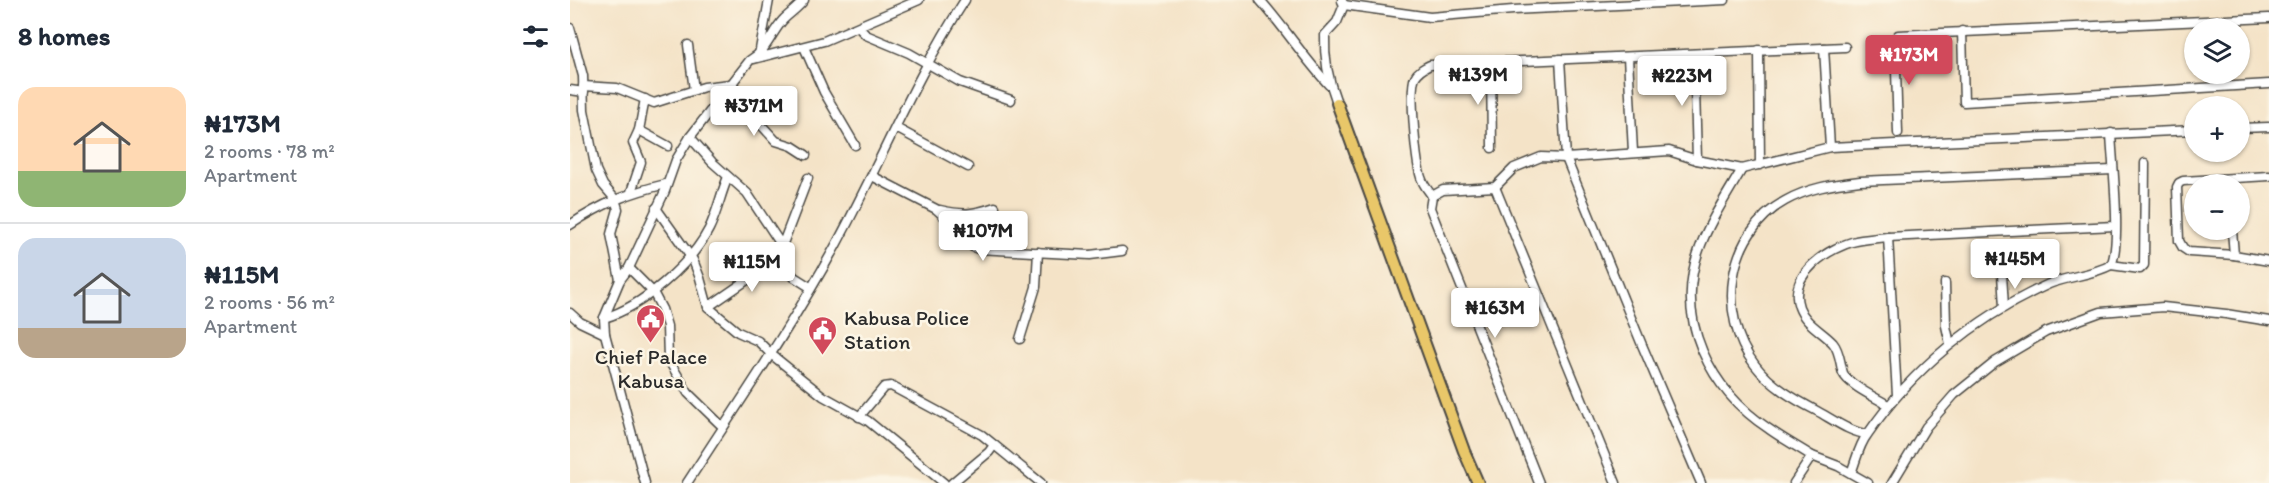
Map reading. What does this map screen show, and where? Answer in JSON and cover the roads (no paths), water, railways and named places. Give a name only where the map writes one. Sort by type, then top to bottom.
[{"type":"main road","points":[[1337,103],[1464,451],[1478,483]]},
{"type":"street","points":[[757,55],[769,0]]},
{"type":"street","points":[[645,483],[605,334],[604,318],[620,280],[629,268],[665,191],[676,160],[690,136],[730,84],[757,55],[782,22],[804,0]]},
{"type":"street","points":[[757,55],[769,57],[804,47],[858,27],[919,0]]},
{"type":"street","points":[[687,483],[772,355],[835,247],[928,63],[965,0]]},
{"type":"street","points":[[1260,0],[1329,85]]},
{"type":"street","points":[[1361,8],[1367,0]]},
{"type":"street","points":[[1337,103],[1329,85],[1324,54],[1324,35],[1337,22],[1343,3],[1361,8],[1430,17],[1513,10],[1725,0]]},
{"type":"street","points":[[1898,133],[1895,36],[2269,18]]},
{"type":"street","points":[[858,27],[866,35],[909,52],[960,82],[1011,100]]},
{"type":"street","points":[[570,28],[583,76],[584,110],[596,170],[603,185],[615,199],[618,209],[611,234],[620,280]]},
{"type":"street","points":[[1962,31],[1964,102],[2269,84]]},
{"type":"street","points":[[688,45],[694,90]]},
{"type":"street","points":[[804,47],[824,92],[855,145]]},
{"type":"street","points":[[1539,483],[1430,208],[1432,196],[1422,182],[1417,164],[1414,78],[1430,65],[1845,47]]},
{"type":"street","points":[[1824,48],[1830,147]]},
{"type":"street","points":[[1759,50],[1760,165]]},
{"type":"street","points":[[1694,54],[1697,160]]},
{"type":"street","points":[[757,55],[769,57]]},
{"type":"street","points":[[1628,57],[1633,152]]},
{"type":"street","points":[[1560,59],[1566,158],[1638,337],[1701,483]]},
{"type":"street","points":[[1491,63],[1492,148]]},
{"type":"street","points":[[570,90],[616,88],[654,103],[694,90],[730,84],[747,97],[752,108],[752,116],[776,141],[792,146],[806,155]]},
{"type":"street","points":[[631,192],[642,159],[633,143],[639,130],[645,99]]},
{"type":"street","points":[[2250,128],[2269,127]]},
{"type":"street","points":[[896,128],[968,167]]},
{"type":"street","points":[[639,130],[668,146]]},
{"type":"street","points":[[1432,196],[1443,190],[1495,187],[1514,168],[1541,157],[1566,158],[1669,151],[1697,160],[1742,169],[1830,147],[2184,130]]},
{"type":"street","points":[[2111,133],[2115,226],[2114,259],[2111,265]]},
{"type":"street","points":[[690,136],[712,162],[747,193],[782,246]]},
{"type":"street","points":[[1851,473],[1867,434],[1888,405],[1950,344],[2004,307],[2049,284],[2111,265],[2140,269],[2144,265],[2145,163]]},
{"type":"street","points":[[1742,169],[1713,219],[1699,251],[1692,289],[1694,328],[1702,355],[1710,369],[1736,401],[1768,429],[1812,456],[1868,483]]},
{"type":"street","points":[[1867,434],[1860,433],[1823,414],[1776,387],[1755,366],[1740,342],[1732,311],[1732,278],[1743,245],[1764,217],[1784,201],[1805,191],[1832,184],[2113,170]]},
{"type":"street","points":[[872,176],[936,209],[956,214],[975,214],[995,207]]},
{"type":"street","points":[[2250,178],[2269,176]]},
{"type":"street","points":[[604,318],[622,313],[653,292],[674,274],[709,230],[728,177]]},
{"type":"street","points":[[807,178],[782,246],[782,256],[785,266],[794,277],[810,287]]},
{"type":"street","points":[[2184,183],[2179,183],[2177,187],[2179,241],[2183,248],[2189,252],[2234,255],[2269,261]]},
{"type":"street","points":[[570,225],[631,192],[666,184]]},
{"type":"street","points":[[1495,187],[1616,483]]},
{"type":"street","points":[[656,208],[693,260],[708,308],[738,332],[758,341],[823,396],[875,427],[944,483]]},
{"type":"street","points":[[936,209],[958,229],[973,247],[978,249],[1090,255],[1122,251]]},
{"type":"street","points":[[1888,405],[1847,380],[1834,344],[1811,324],[1799,308],[1797,299],[1803,277],[1822,257],[1856,241],[1888,237],[2115,226]]},
{"type":"street","points":[[1888,237],[1897,395]]},
{"type":"street","points":[[2233,240],[2234,255]]},
{"type":"street","points":[[1020,339],[1036,287],[1038,252]]},
{"type":"street","points":[[708,308],[782,256]]},
{"type":"street","points":[[629,268],[653,292],[662,309],[667,326],[668,359],[688,393],[723,427]]},
{"type":"street","points":[[2002,274],[2004,307]]},
{"type":"street","points":[[1945,283],[1946,326],[1950,344]]},
{"type":"street","points":[[1892,483],[1926,427],[1954,395],[1995,362],[2046,332],[2101,312],[2163,307],[2269,321]]},
{"type":"street","points":[[570,313],[580,322],[605,334]]},
{"type":"street","points":[[859,417],[884,387],[891,386],[982,435],[1041,483]]},
{"type":"street","points":[[952,483],[989,452],[994,444]]},
{"type":"street","points":[[1794,483],[1812,456]]},
{"type":"place","name":"Chief Palace Kabusa","points":[[651,344]]},
{"type":"place","name":"Kabusa Police Station","points":[[823,356]]}]
